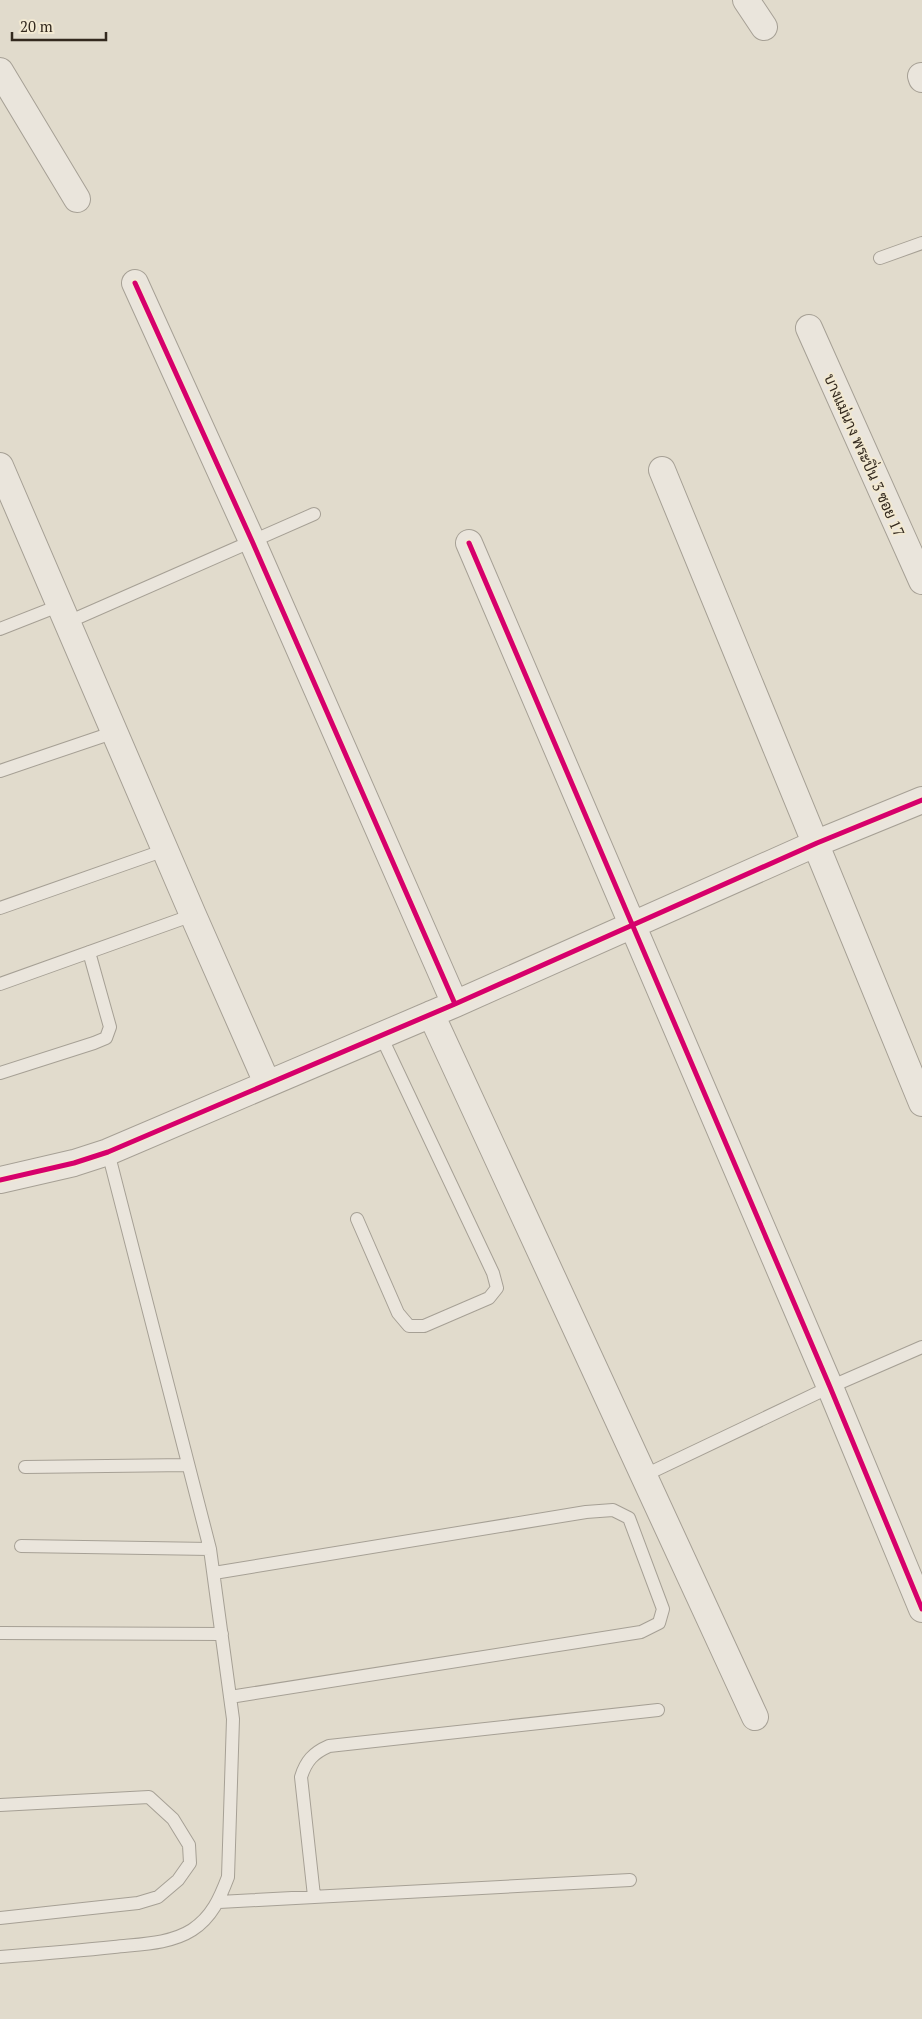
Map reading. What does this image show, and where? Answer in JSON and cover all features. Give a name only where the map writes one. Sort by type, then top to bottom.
[{"type":"street","points":[[746,0],[764,27]]},
{"type":"street","points":[[0,71],[77,199]]},
{"type":"street","points":[[135,284],[252,542],[455,1004]]},
{"type":"street","name":"บางแม่นาง พระปิ่น 3 ซอย 17","points":[[809,328],[922,581]]},
{"type":"street","points":[[662,470],[817,843],[922,1103]]},
{"type":"street","points":[[1,472],[268,1083]]},
{"type":"street","points":[[469,543],[830,1387],[922,1609]]},
{"type":"street","points":[[0,1180],[74,1163],[108,1152],[455,1004],[817,843],[922,800]]},
{"type":"street","points":[[431,1014],[756,1718]]},
{"type":"lane","points":[[880,258],[922,243]]},
{"type":"lane","points":[[0,629],[64,614],[252,542],[314,514]]},
{"type":"lane","points":[[0,771],[115,732]]},
{"type":"lane","points":[[0,908],[165,850]]},
{"type":"lane","points":[[0,984],[193,915]]},
{"type":"lane","points":[[0,1073],[106,1038],[110,1027],[89,952]]},
{"type":"lane","points":[[357,1219],[398,1313],[408,1326],[424,1326],[489,1298],[497,1288],[493,1272],[381,1036]]},
{"type":"lane","points":[[0,1957],[163,1942],[192,1930],[210,1914],[219,1902],[228,1877],[233,1719],[214,1573],[210,1549],[108,1152]]},
{"type":"lane","points":[[643,1476],[830,1387],[922,1347]]},
{"type":"lane","points":[[25,1467],[188,1465]]},
{"type":"lane","points":[[214,1573],[586,1512],[614,1510],[629,1518],[663,1609],[659,1623],[641,1632],[230,1697]]},
{"type":"lane","points":[[21,1546],[210,1549]]},
{"type":"lane","points":[[0,1633],[222,1634]]},
{"type":"lane","points":[[314,1896],[301,1777],[305,1764],[317,1751],[329,1746],[658,1710]]},
{"type":"lane","points":[[0,1805],[150,1797],[173,1819],[189,1845],[190,1863],[178,1880],[158,1897],[138,1903],[0,1918]]},
{"type":"lane","points":[[219,1902],[630,1880]]},
{"type":"cycle path","points":[[135,283],[252,541],[455,1004]]},
{"type":"cycle path","points":[[469,543],[830,1387],[922,1609]]},
{"type":"cycle path","points":[[0,1180],[74,1163],[108,1152],[455,1004],[817,843],[922,800]]}]
